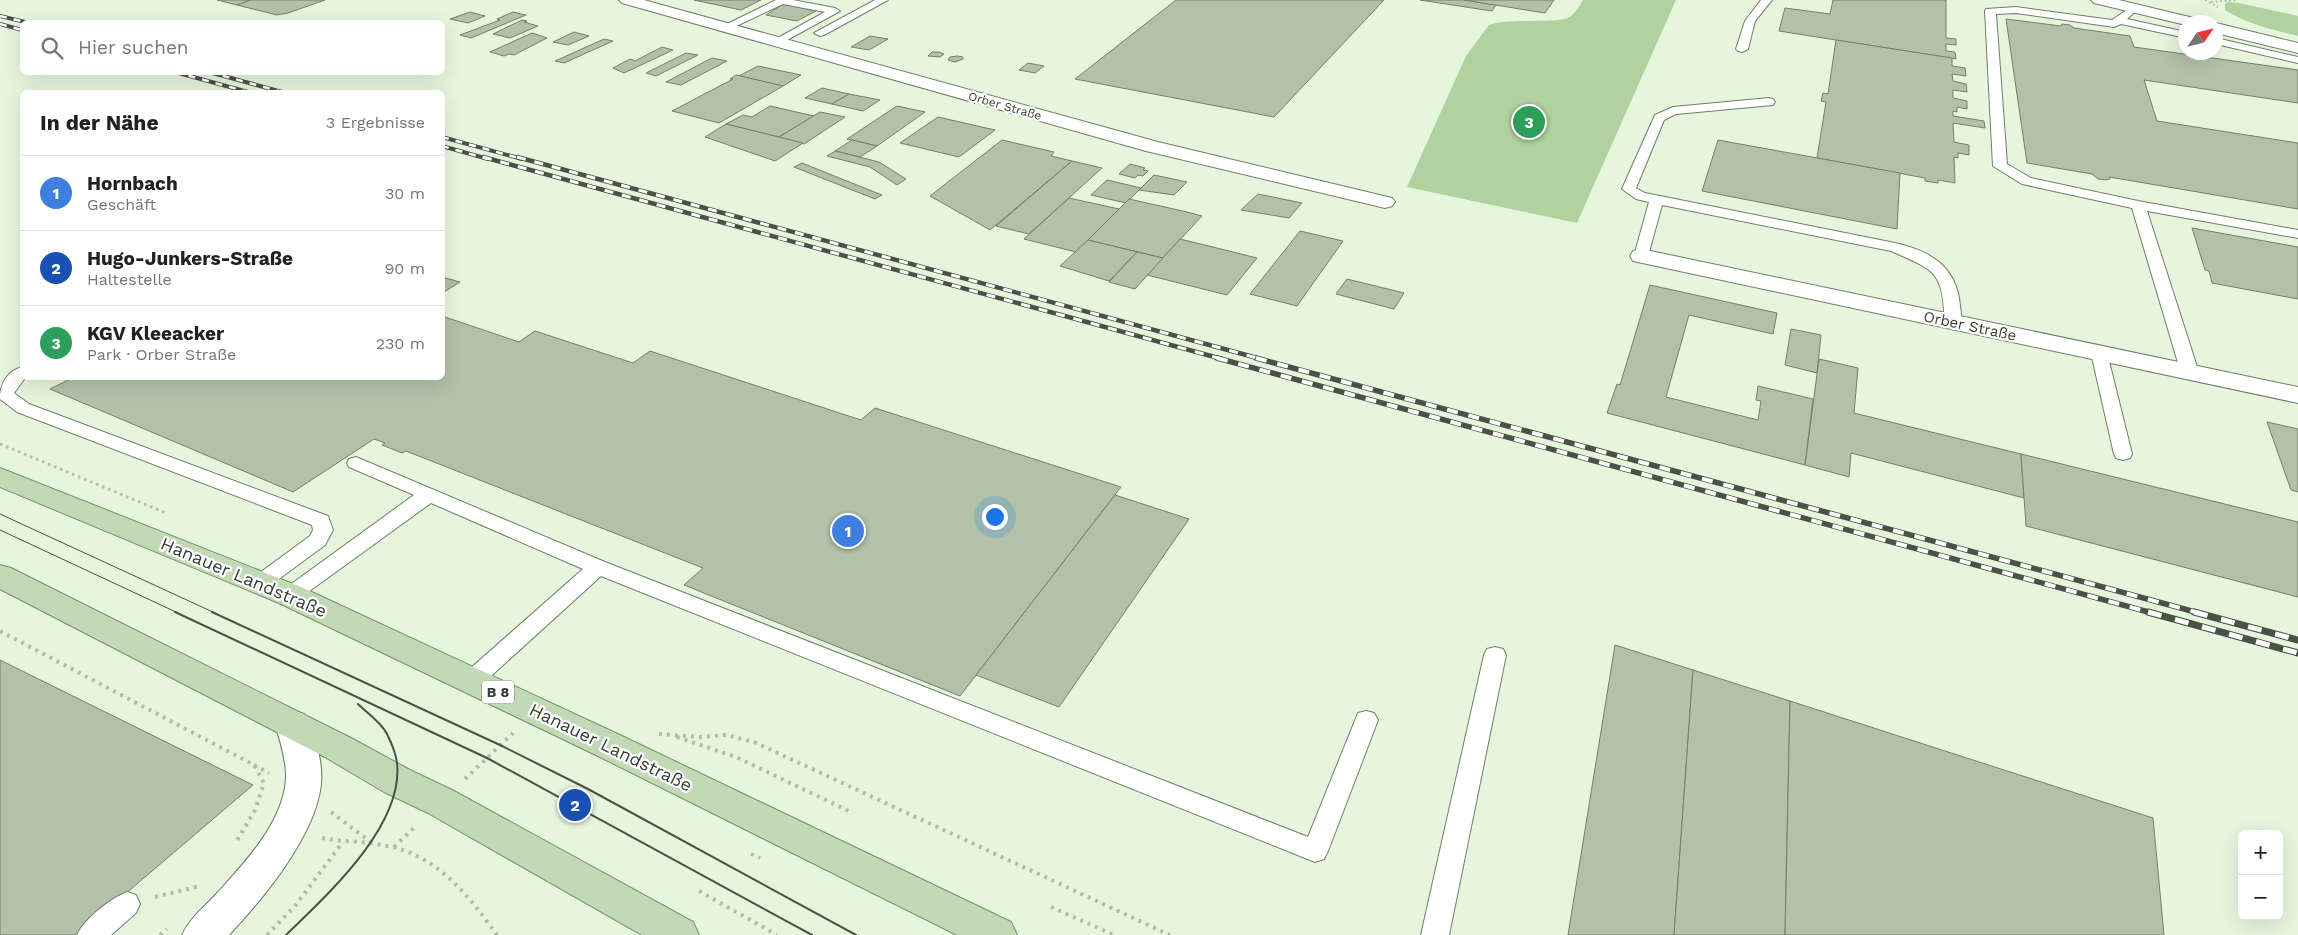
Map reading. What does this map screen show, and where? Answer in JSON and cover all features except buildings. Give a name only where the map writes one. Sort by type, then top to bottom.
[{"type":"main road","name":"Hanauer Landstraße","points":[[0,477],[290,595],[472,680],[997,935]]},
{"type":"main road","points":[[0,576],[441,802],[679,935]]},
{"type":"street","name":"Orber Straße","points":[[627,0],[1153,147],[1385,202]]},
{"type":"street","points":[[2099,0],[2178,19]]},
{"type":"street","points":[[2223,30],[2298,48]]},
{"type":"street","name":"Orber Straße","points":[[1641,256],[2298,395]]},
{"type":"street","points":[[206,932],[259,870],[282,839],[293,813],[302,790],[302,754],[292,724]]},
{"type":"lane","points":[[795,47],[883,0]]},
{"type":"lane","points":[[1742,48],[1750,21],[1767,0]]},
{"type":"lane","points":[[726,28],[782,1],[835,11],[778,42]]},
{"type":"lane","points":[[2134,8],[2114,24],[2016,10],[1990,11],[2000,166],[2027,181],[2138,205],[2298,234]]},
{"type":"lane","points":[[2119,20],[2178,33]]},
{"type":"lane","points":[[2223,43],[2298,60]]},
{"type":"lane","points":[[1768,102],[1673,112],[1659,118],[1629,189],[1641,196],[1895,247],[1915,255],[1945,275],[1950,289],[1953,322]]},
{"type":"lane","points":[[1641,256],[1657,199]]},
{"type":"lane","points":[[2138,205],[2190,373]]},
{"type":"lane","points":[[2099,353],[2123,454]]},
{"type":"lane","points":[[20,373],[5,394],[23,408],[321,521],[323,530],[318,540],[261,582]]},
{"type":"lane","points":[[356,463],[598,567],[1315,851],[1366,720]]},
{"type":"lane","points":[[290,595],[428,495]]},
{"type":"lane","points":[[472,680],[598,567]]},
{"type":"lane","points":[[1435,935],[1495,655]]},
{"type":"lane","points":[[91,935],[128,904]]},
{"type":"path","points":[[2210,2],[2238,0]]},
{"type":"path","points":[[0,444],[170,515]]},
{"type":"path","points":[[0,631],[254,765],[264,784],[255,810],[236,842]]},
{"type":"path","points":[[497,935],[476,906],[457,885],[434,866],[415,854],[394,847],[537,712]]},
{"type":"path","points":[[656,733],[700,737],[726,735],[754,742],[1170,935]]},
{"type":"path","points":[[673,736],[736,757],[850,812]]},
{"type":"path","points":[[268,935],[295,906],[342,843]]},
{"type":"path","points":[[128,904],[210,883]]},
{"type":"path","points":[[699,891],[777,935]]},
{"type":"path","points":[[1051,907],[1114,935]]},
{"type":"green space","points":[[1583,0],[1676,0],[1577,223],[1407,187],[1466,56],[1489,25],[1510,21],[1565,19],[1573,14]]},
{"type":"green space","points":[[2228,2],[2298,16],[2298,36],[2260,26],[2233,15],[2225,10],[2225,4]]},
{"type":"tram line","points":[[0,514],[215,613]]},
{"type":"tram line","points":[[0,530],[178,613]]},
{"type":"tram line","points":[[175,612],[487,758],[812,935]]},
{"type":"tram line","points":[[212,612],[500,745],[588,789],[856,935]]},
{"type":"tram line","points":[[286,935],[322,900],[360,858],[376,835],[388,811],[396,787],[397,763],[389,737],[382,726],[358,704]]},
{"type":"railway","points":[[0,16],[20,21]]},
{"type":"railway","points":[[0,24],[20,29]]},
{"type":"railway","points":[[186,75],[241,90]]},
{"type":"railway","points":[[220,75],[275,90]]},
{"type":"railway","points":[[445,138],[522,159]]},
{"type":"railway","points":[[445,147],[488,159]]},
{"type":"railway","points":[[483,157],[1222,359]]},
{"type":"railway","points":[[517,157],[1261,359]]},
{"type":"railway","points":[[1217,358],[2152,613]]},
{"type":"railway","points":[[1256,358],[2199,613]]},
{"type":"railway","points":[[2148,612],[2298,653]]},
{"type":"railway","points":[[2194,612],[2298,640]]},
{"type":"place","name":"KGV Kleeacker","points":[[1529,122]]},
{"type":"place","name":"Hornbach","points":[[848,531]]},
{"type":"place","name":"Hugo-Junkers-Straße","points":[[575,805]]}]
